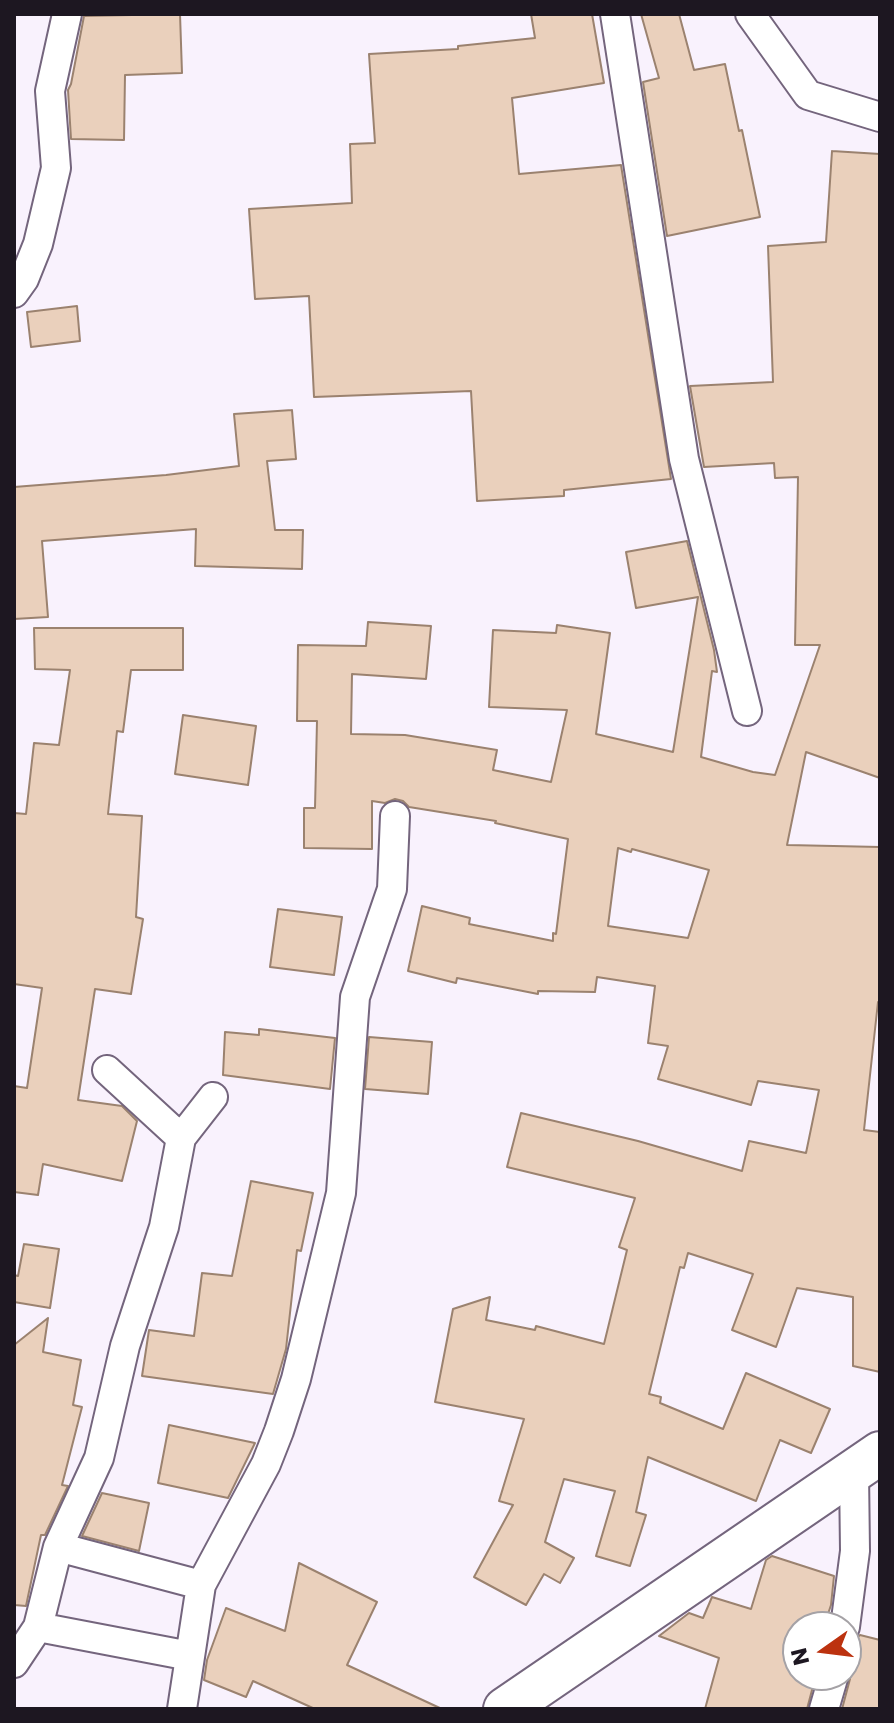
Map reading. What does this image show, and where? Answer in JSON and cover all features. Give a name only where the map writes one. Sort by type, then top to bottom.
[{"type":"street","points":[[14,293],[24,279],[38,244],[56,168],[50,91],[67,14]]},
{"type":"street","points":[[615,14],[684,459],[747,711]]},
{"type":"street","points":[[750,14],[808,95],[880,117]]},
{"type":"street","points":[[182,1709],[201,1585],[266,1464],[296,1379],[341,1193],[355,997],[392,889],[395,816]]},
{"type":"street","points":[[107,1070],[181,1138]]},
{"type":"street","points":[[15,1659],[38,1627],[58,1547],[99,1458],[125,1346],[164,1227],[181,1138],[213,1097]]},
{"type":"street","points":[[850,1611],[868,1553],[867,1462]]},
{"type":"street","points":[[505,1709],[867,1462]]},
{"type":"street","points":[[58,1547],[201,1585]]},
{"type":"street","points":[[38,1627],[190,1656]]},
{"type":"building","points":[[180,14],[182,73],[125,75],[124,140],[71,139],[68,90],[84,16]]},
{"type":"building","points":[[531,14],[592,14],[604,83],[512,98],[519,174],[621,165],[671,479],[564,490],[564,496],[477,501],[471,391],[314,397],[309,296],[255,299],[249,209],[352,203],[350,144],[375,143],[369,54],[458,49],[458,46],[535,38]]},
{"type":"building","points":[[641,14],[679,14],[694,70],[725,64],[760,217],[667,236],[643,82],[659,78]]},
{"type":"building","points":[[832,151],[880,154],[880,778],[806,752],[787,845],[880,847],[880,1002],[864,1130],[880,1132],[880,1372],[853,1366],[853,1297],[797,1288],[776,1347],[732,1330],[753,1274],[688,1253],[684,1268],[680,1267],[649,1394],[661,1397],[660,1403],[723,1429],[746,1373],[830,1409],[811,1453],[780,1440],[756,1501],[648,1457],[636,1512],[646,1515],[630,1566],[596,1556],[615,1491],[564,1479],[545,1542],[574,1558],[560,1583],[544,1574],[526,1605],[474,1577],[513,1505],[499,1501],[524,1419],[435,1402],[453,1309],[490,1297],[486,1320],[535,1330],[536,1326],[604,1344],[627,1250],[619,1247],[635,1198],[507,1167],[521,1113],[638,1141],[742,1171],[749,1141],[806,1153],[819,1090],[758,1081],[751,1105],[658,1079],[668,1046],[648,1043],[655,986],[597,977],[595,992],[538,991],[538,994],[457,978],[456,983],[408,971],[422,906],[470,918],[469,924],[553,941],[568,839],[496,821],[409,807],[395,799],[385,803],[372,801],[372,849],[304,848],[304,808],[315,808],[317,721],[297,721],[298,645],[366,646],[368,622],[431,626],[426,679],[352,674],[351,734],[405,735],[497,750],[493,770],[551,782],[567,710],[489,707],[493,630],[556,633],[557,625],[610,633],[596,734],[673,752],[698,597],[636,608],[626,552],[687,541],[717,672],[712,671],[701,757],[775,775],[820,645],[795,645],[798,477],[775,478],[774,463],[704,467],[690,386],[773,382],[768,246],[826,242]],"holes":[[[618,848],[631,852],[632,849],[709,870],[688,938],[608,926]]]},
{"type":"building","points":[[77,306],[80,341],[31,347],[27,312]]},
{"type":"building","points":[[292,410],[296,459],[267,461],[275,530],[303,530],[302,569],[195,566],[196,529],[42,541],[48,617],[14,619],[14,487],[239,466],[234,414]]},
{"type":"building","points":[[34,628],[183,628],[183,670],[131,670],[123,732],[117,731],[108,814],[142,816],[136,917],[143,919],[131,994],[95,989],[78,1100],[122,1106],[137,1121],[122,1181],[43,1164],[38,1195],[14,1192],[14,1086],[27,1088],[42,988],[14,984],[14,813],[26,814],[34,743],[59,745],[70,670],[35,669]]},
{"type":"building","points":[[183,715],[256,726],[248,785],[175,774]]},
{"type":"building","points":[[278,909],[342,917],[334,975],[270,967]]},
{"type":"building","points":[[259,1029],[335,1038],[330,1089],[223,1075],[225,1032],[259,1035]]},
{"type":"building","points":[[369,1037],[432,1042],[428,1094],[365,1089]]},
{"type":"building","points":[[251,1181],[313,1193],[301,1251],[297,1250],[286,1349],[273,1394],[142,1376],[149,1330],[194,1336],[202,1273],[232,1276]]},
{"type":"building","points":[[24,1244],[59,1249],[50,1308],[14,1302],[14,1275],[18,1276]]},
{"type":"building","points":[[48,1318],[43,1352],[81,1360],[73,1405],[82,1407],[62,1485],[68,1486],[45,1535],[41,1535],[26,1606],[14,1605],[14,1345]]},
{"type":"building","points":[[169,1425],[255,1443],[228,1498],[158,1483]]},
{"type":"building","points":[[102,1493],[149,1503],[139,1551],[82,1536]]},
{"type":"building","points":[[772,1556],[834,1576],[829,1611],[782,1611],[782,1691],[812,1691],[807,1709],[705,1709],[719,1658],[659,1636],[689,1613],[703,1618],[712,1597],[751,1609],[766,1560]]},
{"type":"building","points":[[299,1563],[377,1602],[347,1665],[442,1709],[315,1709],[253,1681],[246,1697],[204,1680],[207,1660],[226,1608],[285,1631]]},
{"type":"building","points":[[862,1636],[880,1640],[880,1709],[842,1709],[847,1691],[862,1691]]}]
